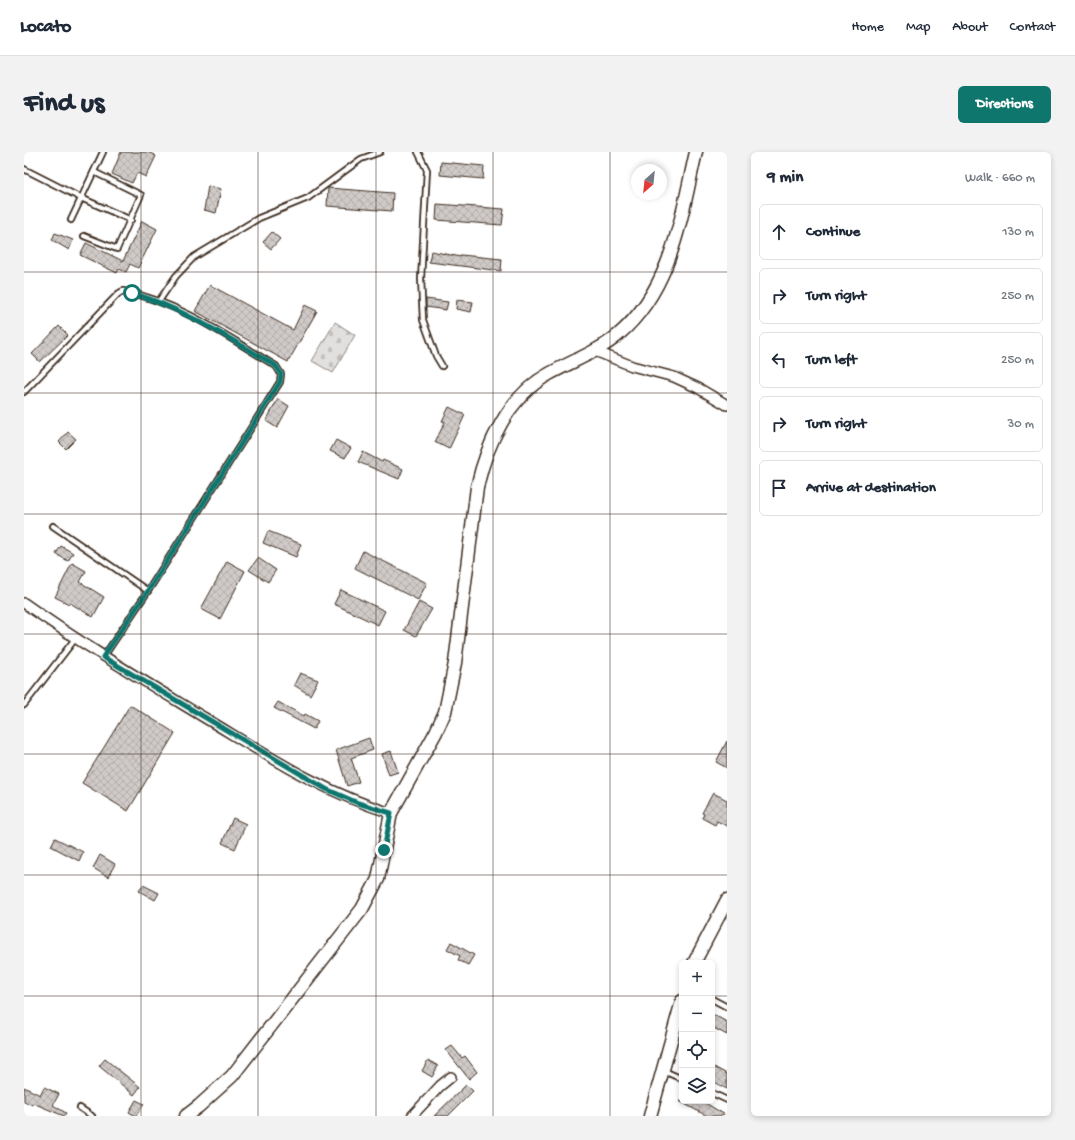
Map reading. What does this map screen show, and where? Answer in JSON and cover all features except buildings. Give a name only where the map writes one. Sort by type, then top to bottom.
[{"type":"main road","points":[[186,1116],[232,1076],[362,908],[378,879],[391,813],[436,732],[445,712],[455,663],[477,487],[481,470],[493,438],[513,404],[530,385],[595,351],[618,335],[640,311],[660,282],[669,262],[696,152]]},
{"type":"main road","points":[[696,960],[727,900]]},
{"type":"main road","points":[[650,1116],[679,1012]]},
{"type":"street","points":[[595,351],[632,366],[674,377],[698,388],[727,405]]},
{"type":"street","points":[[24,603],[74,639],[103,657],[326,789],[358,803],[391,813]]},
{"type":"street","points":[[412,1116],[440,1086],[451,1077]]},
{"type":"lane","points":[[71,220],[103,152]]},
{"type":"lane","points":[[159,301],[176,276],[194,257],[259,218],[308,198],[361,158],[380,152]]},
{"type":"lane","points":[[418,152],[427,170],[421,280],[423,320],[436,356],[442,366]]},
{"type":"lane","points":[[24,169],[81,198],[131,220]]},
{"type":"lane","points":[[84,236],[117,249],[141,195],[94,172]]},
{"type":"lane","points":[[24,392],[118,294],[123,291],[159,301],[182,311],[276,366],[281,374],[280,382],[148,591],[103,657]]},
{"type":"lane","points":[[53,526],[148,591]]},
{"type":"lane","points":[[24,705],[74,639]]},
{"type":"lane","points":[[715,1001],[727,1007]]},
{"type":"lane","points":[[663,1070],[679,1078]]},
{"type":"lane","points":[[715,1094],[727,1100]]},
{"type":"lane","points":[[80,1108],[92,1116]]},
{"type":"green space","points":[[335,322],[355,335],[333,373],[312,361]]},
{"type":"route","points":[[132,293],[159,301],[182,311],[276,366],[281,374],[280,382],[148,591],[103,657],[326,789],[358,803],[391,813],[384,850]]}]
